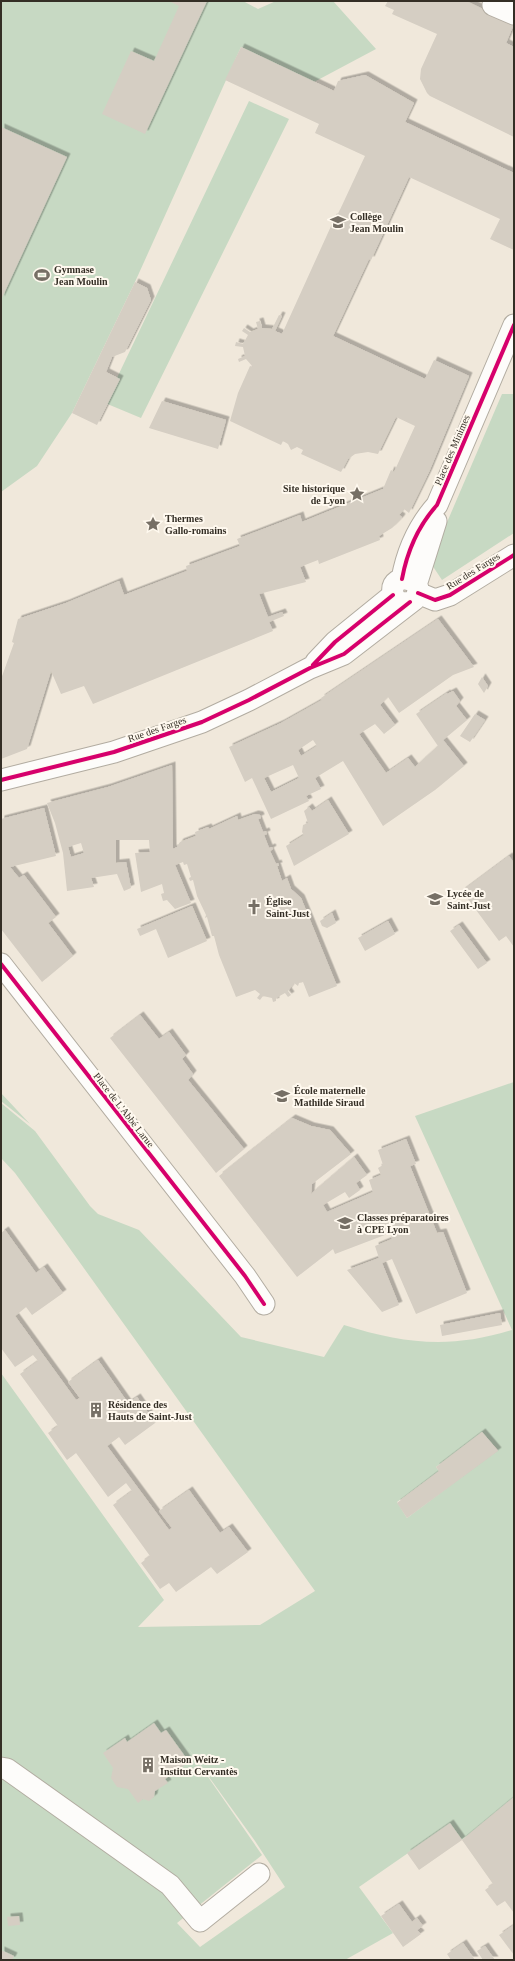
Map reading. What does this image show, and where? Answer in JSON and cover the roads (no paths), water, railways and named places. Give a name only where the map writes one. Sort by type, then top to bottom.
[{"type":"street","points":[[493,4],[514,14]]},
{"type":"street","name":"Place des Minimes","points":[[408,591],[437,519],[437,505],[514,325]]},
{"type":"street","name":"Rue des Farges","points":[[1,780],[114,752],[202,722],[249,700],[310,668],[344,654],[408,591],[435,600],[450,595],[514,554]]},
{"type":"street","name":"Place de L'Abbé Larue","points":[[1,964],[245,1276],[264,1304]]},
{"type":"street","points":[[1,1768],[7,1769],[170,1885],[200,1921],[259,1874]]},
{"type":"place","name":"Collège Jean Moulin","points":[[338,222]]},
{"type":"place","name":"Gymnase Jean Moulin","points":[[42,275]]},
{"type":"place","name":"Site historique de Lyon","points":[[357,494]]},
{"type":"place","name":"Thermes Gallo-romains","points":[[153,524]]},
{"type":"place","name":"Lycée de Saint-Just","points":[[435,899]]},
{"type":"place","name":"Église Saint-Just","points":[[254,907]]},
{"type":"place","name":"École maternelle Mathilde Siraud","points":[[282,1096]]},
{"type":"place","name":"Classes préparatoires à CPE Lyon","points":[[345,1223]]},
{"type":"place","name":"Résidence des Hauts de Saint-Just","points":[[96,1410]]},
{"type":"place","name":"Maison Weitz - Institut Cervantès","points":[[148,1765]]}]
